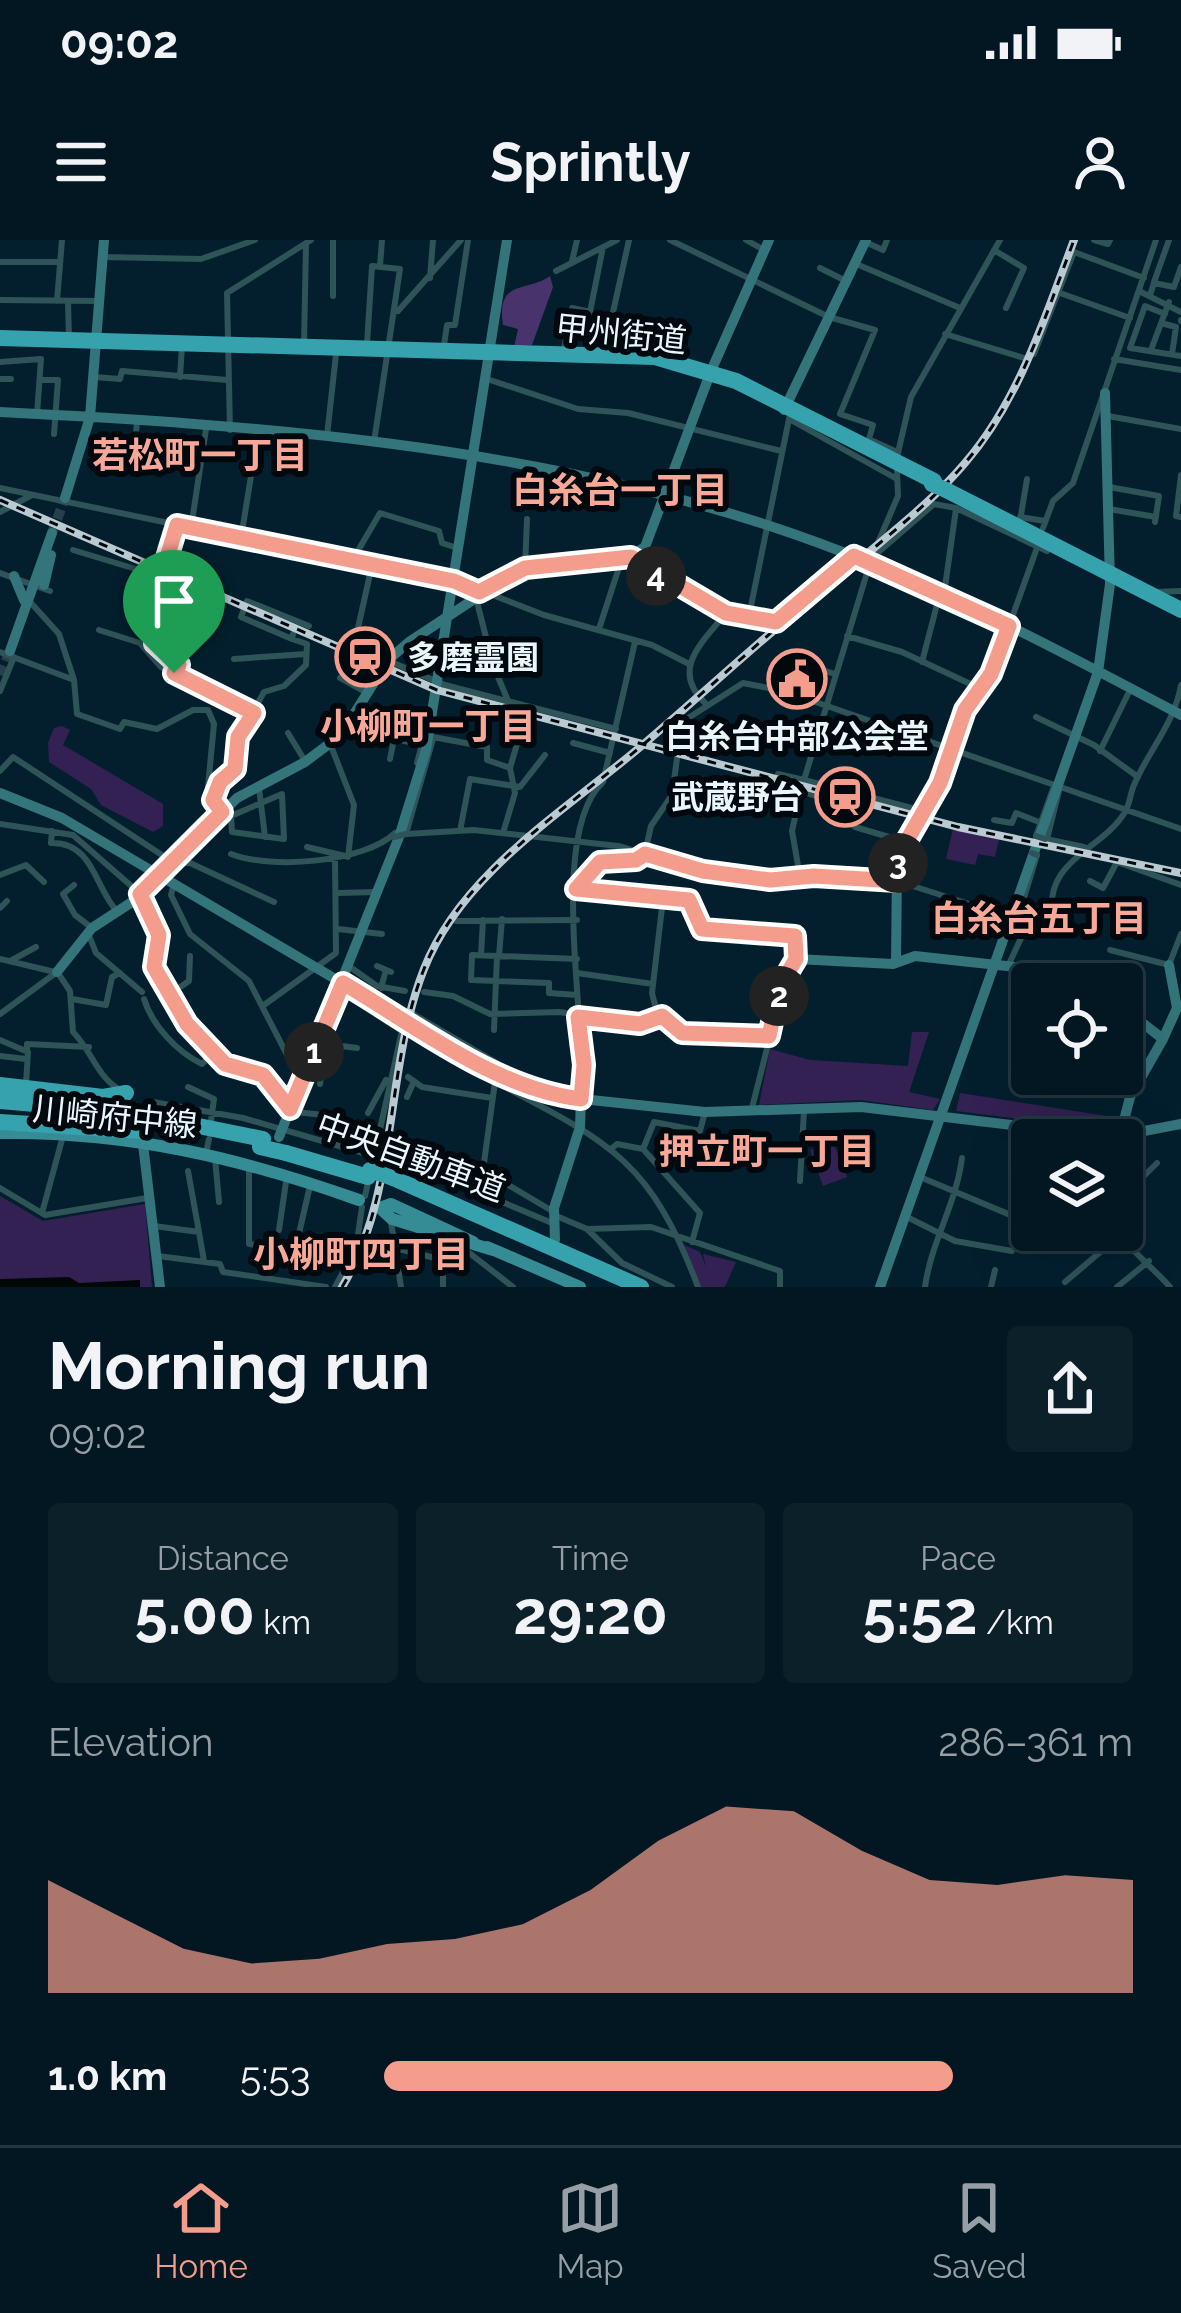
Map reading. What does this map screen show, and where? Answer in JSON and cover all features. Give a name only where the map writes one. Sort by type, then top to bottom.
[{"type":"highway","name":"甲州街道","points":[[0,341],[625,358],[711,373]]},
{"type":"highway","name":"甲州街道","points":[[0,341],[97,343]]},
{"type":"highway","name":"甲州街道","points":[[224,346],[655,357],[711,373],[1181,607]]},
{"type":"highway","name":"甲州街道","points":[[1109,574],[1158,591],[1181,607]]},
{"type":"highway","points":[[0,1083],[104,1097],[121,1090]]},
{"type":"highway","name":"中央自動車道","points":[[0,1105],[142,1122],[275,1149],[367,1185],[392,1181],[641,1287]]},
{"type":"highway","points":[[0,1122],[142,1122]]},
{"type":"highway","name":"中央自動車道","points":[[392,1181],[621,1287]]},
{"type":"main road","name":"川崎府中線","points":[[0,1133],[63,1135],[142,1122],[249,1167],[275,1149]]},
{"type":"main road","points":[[214,1151],[275,1149],[269,1178],[309,1190],[367,1185]]},
{"type":"main road","points":[[390,1214],[493,1250]]},
{"type":"main road","points":[[390,1214],[455,1244],[546,1264],[580,1287]]},
{"type":"street","points":[[57,301],[62,240]]},
{"type":"street","points":[[64,500],[90,440],[104,240]]},
{"type":"street","points":[[102,257],[201,259],[255,240]]},
{"type":"street","points":[[333,240],[333,296]]},
{"type":"street","points":[[380,266],[382,240]]},
{"type":"street","points":[[430,279],[433,240]]},
{"type":"street","points":[[395,313],[464,240]]},
{"type":"street","points":[[444,349],[447,325],[455,326],[464,240]]},
{"type":"street","points":[[142,1122],[213,1111],[275,1149],[337,998],[348,987],[350,967],[425,740],[437,688],[507,240]]},
{"type":"street","points":[[572,261],[577,240]]},
{"type":"street","points":[[556,271],[616,240]]},
{"type":"street","points":[[604,353],[628,240]]},
{"type":"street","points":[[670,240],[829,317],[875,330],[840,414],[873,425],[868,439]]},
{"type":"street","points":[[0,1014],[57,972],[90,931],[140,894],[222,812],[331,745],[386,661],[449,614],[525,568],[626,558],[648,543],[688,428],[767,245],[746,240]]},
{"type":"street","points":[[748,616],[789,412],[865,241],[883,250],[887,240]]},
{"type":"street","points":[[789,412],[802,408],[897,454],[907,407],[1000,240]]},
{"type":"street","points":[[1094,240],[1110,240]]},
{"type":"street","points":[[1027,479],[1020,518],[1044,524],[1053,501],[1073,483],[1156,240]]},
{"type":"street","points":[[1150,295],[1168,240]]},
{"type":"street","points":[[304,346],[307,241]]},
{"type":"street","points":[[230,430],[224,346],[227,293],[307,241]]},
{"type":"street","points":[[563,352],[572,308],[590,311],[603,247]]},
{"type":"street","points":[[994,250],[1024,268],[1006,308]]},
{"type":"street","points":[[1034,354],[1074,252],[1144,278]]},
{"type":"street","points":[[0,262],[61,262]]},
{"type":"street","points":[[854,263],[960,308]]},
{"type":"street","points":[[367,347],[372,266],[400,269],[374,444]]},
{"type":"street","points":[[1154,283],[1174,287],[1181,267]]},
{"type":"street","points":[[820,268],[846,280]]},
{"type":"street","points":[[1139,291],[1169,302],[1181,318]]},
{"type":"street","points":[[1059,292],[1130,318]]},
{"type":"street","points":[[0,300],[99,301]]},
{"type":"street","points":[[68,301],[70,340]]},
{"type":"street","points":[[1150,351],[1169,302]]},
{"type":"street","points":[[1161,323],[1176,327],[1177,355],[1130,348],[1145,307],[1165,314]]},
{"type":"street","points":[[945,334],[1024,358]]},
{"type":"street","points":[[180,377],[182,345]]},
{"type":"street","points":[[326,440],[337,349]]},
{"type":"street","points":[[0,362],[40,359],[45,369],[37,414]]},
{"type":"street","points":[[1114,359],[1181,370]]},
{"type":"street","points":[[94,377],[120,379],[122,371],[228,380]]},
{"type":"street","points":[[0,380],[11,379]]},
{"type":"street","points":[[487,379],[578,409],[628,413],[781,451]]},
{"type":"street","points":[[41,380],[58,380],[54,434]]},
{"type":"street","points":[[880,1287],[1003,966],[1098,672],[1109,574],[1105,393]]},
{"type":"street","points":[[0,412],[476,453],[664,495],[870,559],[1178,714]]},
{"type":"street","points":[[789,412],[897,475],[898,496],[870,559],[804,780]]},
{"type":"street","points":[[1108,416],[1181,429]]},
{"type":"street","points":[[134,454],[137,422]]},
{"type":"street","points":[[191,528],[206,429]]},
{"type":"street","points":[[241,538],[258,433]]},
{"type":"street","points":[[1181,475],[1176,516],[1181,517]]},
{"type":"street","points":[[0,488],[454,581],[478,594],[636,640],[689,664]]},
{"type":"street","points":[[1108,488],[1178,502]]},
{"type":"street","points":[[0,512],[32,495]]},
{"type":"street","points":[[1109,509],[1155,520],[1159,500]]},
{"type":"street","points":[[870,559],[927,507],[956,508],[1109,574]]},
{"type":"street","points":[[922,662],[942,594],[956,508]]},
{"type":"street","points":[[352,561],[380,514],[439,531],[442,543],[460,549]]},
{"type":"street","points":[[525,568],[527,519]]},
{"type":"street","points":[[174,673],[179,665],[163,655],[154,635],[161,577],[177,525]]},
{"type":"street","points":[[5,655],[32,604],[52,533]]},
{"type":"street","points":[[896,962],[897,881],[906,842],[969,701],[991,674],[1038,545]]},
{"type":"street","points":[[73,550],[161,577]]},
{"type":"street","points":[[626,558],[726,613],[776,622],[854,556]]},
{"type":"street","points":[[598,631],[626,558]]},
{"type":"street","points":[[372,565],[354,646],[437,688],[616,729]]},
{"type":"street","points":[[0,573],[39,585]]},
{"type":"street","points":[[0,691],[5,655],[25,596],[14,577]]},
{"type":"street","points":[[5,655],[39,585]]},
{"type":"street","points":[[1158,591],[1181,591]]},
{"type":"street","points":[[478,594],[493,664],[509,703]]},
{"type":"street","points":[[32,604],[59,634],[74,680],[77,714],[120,729],[124,722],[167,728],[194,710],[208,710],[214,724],[207,797],[222,812]]},
{"type":"street","points":[[213,800],[220,782],[235,769],[238,737],[265,692],[284,686],[304,668],[307,644],[241,617],[245,606],[309,626]]},
{"type":"street","points":[[705,703],[693,689],[689,664],[697,644],[726,613]]},
{"type":"street","points":[[99,630],[140,643],[151,659],[253,715]]},
{"type":"street","points":[[847,636],[980,688]]},
{"type":"street","points":[[555,1240],[554,1216],[580,1127],[582,1095],[574,845],[590,795],[603,782],[636,640]]},
{"type":"street","points":[[234,659],[306,654]]},
{"type":"street","points":[[5,655],[74,680]]},
{"type":"street","points":[[808,699],[819,668],[835,674]]},
{"type":"street","points":[[340,678],[367,693]]},
{"type":"street","points":[[576,889],[600,862],[636,860],[645,854],[651,826],[672,794],[681,725],[705,703],[743,683],[824,704],[1181,829]]},
{"type":"street","points":[[1054,920],[1052,893],[1084,847],[1128,807],[1138,777],[1178,714],[1181,685]]},
{"type":"street","points":[[1100,752],[1131,688]]},
{"type":"street","points":[[515,787],[510,768],[517,744],[516,716]]},
{"type":"street","points":[[1036,717],[1138,777]]},
{"type":"street","points":[[390,759],[398,718]]},
{"type":"street","points":[[288,734],[305,762]]},
{"type":"street","points":[[394,739],[434,740],[406,834]]},
{"type":"street","points":[[425,740],[487,747],[487,760],[510,768]]},
{"type":"street","points":[[394,837],[425,740]]},
{"type":"street","points":[[573,743],[610,753]]},
{"type":"street","points":[[331,745],[354,805],[348,857]]},
{"type":"street","points":[[503,833],[515,787],[545,755]]},
{"type":"street","points":[[0,771],[13,757],[170,862],[190,863],[274,902]]},
{"type":"street","points":[[906,842],[855,827],[832,810],[830,800],[777,780],[778,774],[923,811]]},
{"type":"street","points":[[460,832],[470,779],[515,787]]},
{"type":"street","points":[[1042,838],[1039,822],[1052,786],[1058,785]]},
{"type":"street","points":[[1042,838],[1062,790],[1058,785]]},
{"type":"street","points":[[259,788],[265,838]]},
{"type":"street","points":[[800,877],[792,831],[801,791]]},
{"type":"street","points":[[0,793],[62,818],[580,1127],[611,1149],[652,1192],[680,1240],[698,1287]]},
{"type":"street","points":[[282,794],[284,839],[232,832],[231,816],[263,802],[282,794]]},
{"type":"street","points":[[994,820],[1012,823],[1016,813],[1039,822]]},
{"type":"street","points":[[0,824],[76,837],[140,894],[159,935],[154,967],[187,1024],[214,1052],[230,1067],[263,1075],[290,1109],[340,1117],[380,1143]]},
{"type":"street","points":[[52,831],[51,843],[69,845],[102,878],[117,911]]},
{"type":"street","points":[[231,854],[261,863],[335,859],[406,834],[503,833],[645,854],[703,871],[770,880],[897,881],[1013,917],[1054,920]]},
{"type":"street","points":[[1042,838],[1084,847]]},
{"type":"street","points":[[307,847],[348,857]]},
{"type":"street","points":[[1013,917],[1034,854]]},
{"type":"street","points":[[264,1005],[336,953],[335,859]]},
{"type":"street","points":[[1090,880],[1103,888],[1117,862],[1181,885]]},
{"type":"street","points":[[0,874],[26,865],[44,882]]},
{"type":"street","points":[[74,885],[62,894],[90,931],[97,952],[143,995],[150,1018],[189,1058],[202,1064],[214,1052]]},
{"type":"street","points":[[172,887],[171,895],[190,934],[249,981],[302,1083]]},
{"type":"street","points":[[576,889],[693,902],[702,929],[792,934],[796,959],[780,986],[752,1112]]},
{"type":"street","points":[[338,892],[377,893]]},
{"type":"street","points":[[663,899],[653,984],[654,1004],[662,1016],[682,1033],[769,1036]]},
{"type":"street","points":[[0,908],[7,901]]},
{"type":"street","points":[[481,955],[483,920]]},
{"type":"street","points":[[494,1030],[502,920]]},
{"type":"street","points":[[456,921],[577,920]]},
{"type":"street","points":[[1003,966],[1018,940],[1054,920]]},
{"type":"street","points":[[338,929],[382,934]]},
{"type":"street","points":[[1124,1119],[1130,1097],[1177,1008],[1169,965],[1181,934]]},
{"type":"street","points":[[4,960],[36,946]]},
{"type":"street","points":[[1109,950],[1169,965]]},
{"type":"street","points":[[577,959],[472,955],[471,980],[549,983],[549,994],[577,994]]},
{"type":"street","points":[[170,994],[189,981],[190,956]]},
{"type":"street","points":[[796,959],[896,962],[910,956],[1011,967]]},
{"type":"street","points":[[4,960],[57,972],[71,999],[72,1029],[89,1047],[99,1072],[141,1103],[160,1287]]},
{"type":"street","points":[[376,966],[389,971],[381,988]]},
{"type":"street","points":[[350,967],[381,988],[405,991]]},
{"type":"street","points":[[71,999],[106,1006],[112,977],[120,973]]},
{"type":"street","points":[[577,973],[653,984]]},
{"type":"street","points":[[348,987],[360,986],[551,1092]]},
{"type":"street","points":[[424,992],[495,1013],[640,1024],[662,1016]]},
{"type":"street","points":[[158,1256],[220,1264],[223,1272],[330,1287],[356,1248],[402,1031],[349,998],[337,998]]},
{"type":"street","points":[[421,1039],[428,1023]]},
{"type":"street","points":[[1143,1024],[1162,1039]]},
{"type":"street","points":[[411,1033],[496,1077],[551,1092],[705,1112],[861,1107],[1011,1125]]},
{"type":"street","points":[[0,1040],[27,1055]]},
{"type":"street","points":[[26,1084],[27,1044],[89,1047]]},
{"type":"street","points":[[317,1046],[357,1048]]},
{"type":"street","points":[[317,1046],[323,1067],[320,1084]]},
{"type":"street","points":[[459,1061],[468,1046]]},
{"type":"street","points":[[0,1056],[27,1055]]},
{"type":"street","points":[[471,1189],[484,1170],[496,1077]]},
{"type":"street","points":[[407,1097],[411,1079],[492,1098]]},
{"type":"street","points":[[368,1113],[386,1080]]},
{"type":"street","points":[[0,1083],[121,1090]]},
{"type":"street","points":[[188,1087],[214,1099],[212,1121]]},
{"type":"street","points":[[800,1181],[804,1108]]},
{"type":"street","points":[[643,1149],[654,1122],[700,1132],[705,1112]]},
{"type":"street","points":[[1143,1133],[1181,1124]]},
{"type":"street","points":[[42,1214],[63,1135]]},
{"type":"street","points":[[611,1149],[617,1144],[643,1149],[700,1213],[692,1242]]},
{"type":"street","points":[[214,1151],[219,1202]]},
{"type":"street","points":[[925,1287],[930,1258],[944,1234],[957,1192],[962,1158]]},
{"type":"street","points":[[1143,1177],[1157,1163]]},
{"type":"street","points":[[249,1167],[249,1244],[295,1251],[309,1190]]},
{"type":"street","points":[[484,1170],[554,1216],[587,1229],[622,1263],[672,1287]]},
{"type":"street","points":[[188,1171],[204,1261]]},
{"type":"street","points":[[493,1200],[495,1176]]},
{"type":"street","points":[[920,1177],[1011,1215]]},
{"type":"street","points":[[445,1178],[545,1224],[554,1216]]},
{"type":"street","points":[[279,1230],[286,1182]]},
{"type":"street","points":[[0,1188],[42,1214],[150,1198]]},
{"type":"street","points":[[390,1214],[401,1287]]},
{"type":"street","points":[[905,1216],[955,1241],[1011,1251]]},
{"type":"street","points":[[154,1226],[199,1232]]},
{"type":"street","points":[[587,1229],[651,1227],[777,1268],[780,1287]]},
{"type":"street","points":[[443,1287],[443,1260],[455,1244],[513,1287]]},
{"type":"street","points":[[395,1248],[443,1260]]},
{"type":"street","points":[[1065,1282],[1101,1251]]},
{"type":"street","points":[[1137,1251],[1170,1287]]},
{"type":"street","points":[[1118,1287],[1149,1261]]},
{"type":"street","points":[[538,1287],[546,1264]]},
{"type":"street","points":[[991,1287],[995,1270]]},
{"type":"shaded area","points":[[550,276],[553,287],[532,345],[514,347],[518,329],[503,325],[504,300],[515,289]]},
{"type":"shaded area","points":[[54,728],[70,730],[63,745],[163,804],[163,826],[153,832],[101,805],[91,789],[49,762],[48,743]]},
{"type":"shaded area","points":[[953,829],[999,839],[995,857],[978,854],[975,865],[946,859]]},
{"type":"shaded area","points":[[912,1032],[929,1032],[909,1092],[940,1099],[933,1110],[861,1100],[759,1105],[770,1049],[810,1060],[908,1066]]},
{"type":"shaded area","points":[[960,1093],[1113,1117],[1020,1119],[956,1111]]},
{"type":"shaded area","points":[[833,1142],[847,1177],[823,1186],[810,1150]]},
{"type":"shaded area","points":[[0,1196],[43,1221],[145,1204],[152,1287],[0,1287]]},
{"type":"shaded area","points":[[684,1245],[700,1252],[706,1267],[703,1254],[736,1262],[725,1287],[701,1287]]},
{"type":"shaded area","points":[[69,1277],[79,1283],[140,1280],[140,1287],[0,1287],[0,1279]]},
{"type":"tunnel","points":[[52,533],[65,498]]},
{"type":"tunnel","points":[[0,675],[10,651]]},
{"type":"railway","points":[[835,582],[935,495],[984,438],[1016,385],[1074,240]]},
{"type":"railway","points":[[0,500],[437,690],[958,827],[1181,873]]},
{"type":"railway","points":[[342,1287],[373,1212],[411,1008],[441,934],[464,902],[520,844],[847,571]]},
{"type":"place","name":"多磨霊園","points":[[365,657]]},
{"type":"place","name":"白糸台中部公会堂","points":[[797,679]]},
{"type":"place","name":"武蔵野台","points":[[845,797]]},
{"type":"district","name":"若松町一丁目","points":[[200,455]]},
{"type":"district","name":"白糸台一丁目","points":[[620,490]]},
{"type":"district","name":"小柳町一丁目","points":[[428,726]]},
{"type":"district","name":"白糸台五丁目","points":[[1039,918]]},
{"type":"district","name":"押立町一丁目","points":[[767,1151]]},
{"type":"district","name":"小柳町四丁目","points":[[361,1254]]},
{"type":"route","points":[[177,525],[454,581],[479,592],[525,568],[631,557],[657,577],[726,613],[776,622],[854,556],[1009,626],[991,674],[965,710],[940,783],[906,842],[897,881],[835,881],[814,876],[770,880],[703,871],[645,854],[636,860],[603,862],[589,872],[576,889],[689,900],[697,908],[698,928],[792,934],[796,959],[780,986],[769,1036],[729,1031],[682,1033],[662,1016],[640,1024],[578,1017],[584,1065],[581,1099],[524,1087],[343,983],[290,1109],[263,1075],[225,1064],[187,1024],[159,979],[154,955],[159,935],[140,894],[222,812],[213,800],[216,790],[235,769],[238,737],[254,713],[174,673],[179,665],[163,655],[154,635],[162,572],[177,525]]}]
